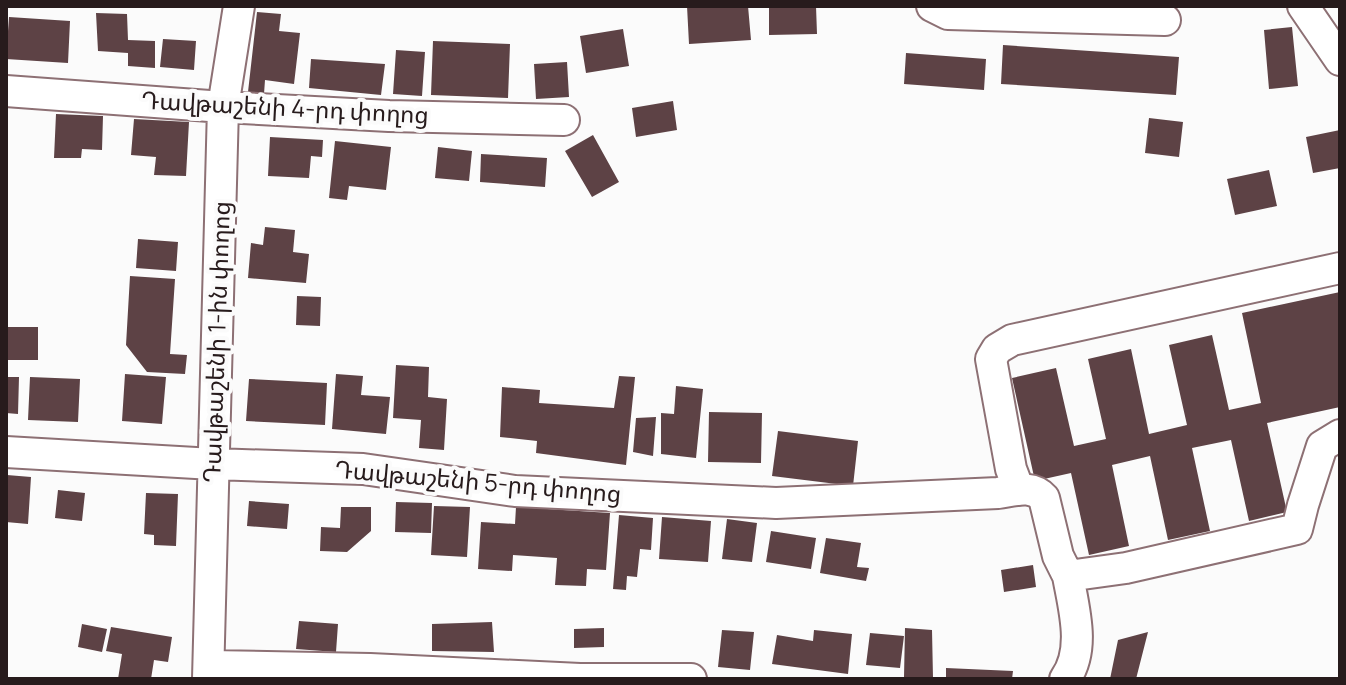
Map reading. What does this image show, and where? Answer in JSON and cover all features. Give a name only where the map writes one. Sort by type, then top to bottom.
[{"type":"street","name":"Դավթաշենի 1-ին փողոց","points":[[208,673],[223,107],[239,6]]},
{"type":"street","points":[[932,6],[948,14],[1165,20]]},
{"type":"street","points":[[1303,6],[1340,60]]},
{"type":"street","name":"Դավթաշենի 4-րդ փողոց","points":[[6,91],[389,116],[564,120]]},
{"type":"street","points":[[1065,679],[1077,646],[1075,611],[1068,576],[1058,556],[1044,498],[1032,490],[1008,492],[1011,469],[991,359],[997,349],[1012,340],[1340,268]]},
{"type":"street","points":[[1068,576],[1126,568],[1297,529],[1322,446],[1340,435]]},
{"type":"street","name":"Դավթաշենի 5-րդ փողոց","points":[[6,452],[363,469],[515,491],[776,503],[1008,492]]},
{"type":"street","points":[[208,673],[370,669],[580,679],[691,679]]},
{"type":"building","points":[[687,6],[748,6],[751,40],[689,44]]},
{"type":"building","points":[[769,6],[816,6],[817,34],[769,35]]},
{"type":"building","points":[[257,12],[281,14],[279,31],[300,33],[294,84],[265,80],[264,94],[248,92]]},
{"type":"building","points":[[96,13],[127,14],[128,40],[155,41],[155,68],[128,66],[128,53],[98,51]]},
{"type":"building","points":[[9,17],[70,21],[68,63],[6,59]]},
{"type":"building","points":[[1292,27],[1298,86],[1269,89],[1264,30]]},
{"type":"building","points":[[623,29],[629,66],[586,73],[580,36]]},
{"type":"building","points":[[163,39],[196,41],[194,70],[160,67]]},
{"type":"building","points":[[433,41],[510,44],[508,98],[431,95]]},
{"type":"building","points":[[1003,45],[1179,57],[1176,95],[1001,84]]},
{"type":"building","points":[[396,50],[425,52],[422,96],[393,94]]},
{"type":"building","points":[[906,53],[986,59],[984,90],[904,84]]},
{"type":"building","points":[[311,59],[385,64],[381,95],[309,88]]},
{"type":"building","points":[[567,62],[569,97],[536,99],[534,64]]},
{"type":"building","points":[[673,101],[677,130],[636,137],[632,108]]},
{"type":"building","points":[[56,114],[103,116],[102,150],[82,149],[81,158],[54,158]]},
{"type":"building","points":[[1149,118],[1183,122],[1179,157],[1145,153]]},
{"type":"building","points":[[134,119],[189,122],[186,176],[154,175],[156,157],[131,155]]},
{"type":"building","points":[[1340,130],[1340,168],[1313,173],[1306,137]]},
{"type":"building","points":[[593,135],[619,182],[592,197],[565,151]]},
{"type":"building","points":[[270,137],[323,140],[322,157],[311,156],[309,178],[268,176]]},
{"type":"building","points":[[335,141],[391,147],[386,190],[349,186],[347,200],[329,198]]},
{"type":"building","points":[[438,147],[472,151],[469,181],[435,178]]},
{"type":"building","points":[[481,154],[547,158],[545,187],[480,182]]},
{"type":"building","points":[[1269,170],[1277,206],[1235,215],[1227,179]]},
{"type":"building","points":[[265,227],[295,230],[293,252],[309,254],[306,283],[248,278],[251,243],[263,245]]},
{"type":"building","points":[[138,239],[178,242],[176,271],[136,268]]},
{"type":"building","points":[[130,276],[175,279],[170,354],[187,355],[185,374],[147,372],[126,345]]},
{"type":"building","points":[[1340,292],[1340,407],[1267,423],[1287,512],[1249,521],[1231,440],[1192,448],[1210,531],[1168,540],[1150,456],[1112,465],[1129,546],[1089,555],[1071,473],[1035,481],[1012,378],[1056,368],[1074,446],[1106,439],[1088,359],[1131,349],[1149,434],[1187,425],[1169,345],[1212,335],[1229,410],[1261,403],[1242,313]]},
{"type":"building","points":[[297,296],[321,297],[320,326],[296,325]]},
{"type":"building","points":[[6,327],[38,327],[38,360],[6,360]]},
{"type":"building","points":[[396,365],[429,367],[428,397],[447,399],[444,450],[419,448],[421,420],[393,418]]},
{"type":"building","points":[[125,374],[166,377],[162,424],[122,421]]},
{"type":"building","points":[[336,374],[363,376],[361,395],[390,397],[386,434],[332,429]]},
{"type":"building","points":[[619,376],[635,377],[626,465],[536,453],[537,441],[500,437],[502,387],[540,390],[539,403],[614,408]]},
{"type":"building","points":[[6,377],[19,377],[18,414],[6,413]]},
{"type":"building","points":[[30,377],[80,379],[78,422],[28,420]]},
{"type":"building","points":[[249,379],[327,383],[325,425],[246,421]]},
{"type":"building","points":[[676,386],[703,389],[696,458],[661,454],[661,413],[674,414]]},
{"type":"building","points":[[709,412],[762,413],[761,463],[708,462]]},
{"type":"building","points":[[656,417],[653,456],[633,452],[636,418]]},
{"type":"building","points":[[778,431],[858,441],[853,486],[772,476]]},
{"type":"building","points":[[7,475],[31,477],[28,524],[6,522]]},
{"type":"building","points":[[58,490],[85,493],[82,521],[55,518]]},
{"type":"building","points":[[146,493],[178,494],[176,546],[154,545],[154,535],[144,534]]},
{"type":"building","points":[[249,501],[289,504],[287,529],[247,526]]},
{"type":"building","points":[[396,502],[432,503],[431,533],[395,532]]},
{"type":"building","points":[[434,506],[470,507],[467,557],[431,555]]},
{"type":"building","points":[[341,507],[371,507],[371,531],[347,552],[320,551],[321,527],[340,528]]},
{"type":"building","points":[[516,507],[610,513],[606,570],[587,569],[586,586],[555,585],[557,558],[513,555],[512,571],[478,569],[481,522],[515,524]]},
{"type":"building","points":[[619,515],[653,518],[651,550],[640,549],[637,577],[627,576],[626,590],[613,589]]},
{"type":"building","points":[[662,517],[711,521],[708,562],[659,559]]},
{"type":"building","points":[[727,519],[757,523],[752,562],[722,559]]},
{"type":"building","points":[[771,531],[816,538],[811,569],[766,562]]},
{"type":"building","points":[[826,538],[861,543],[857,567],[869,568],[866,581],[820,573]]},
{"type":"building","points":[[1033,565],[1036,587],[1004,592],[1001,570]]},
{"type":"building","points":[[299,621],[338,624],[336,652],[296,649]]},
{"type":"building","points":[[492,622],[494,652],[432,651],[432,624]]},
{"type":"building","points":[[82,624],[107,629],[102,652],[78,647]]},
{"type":"building","points":[[111,627],[172,637],[168,662],[154,660],[151,679],[118,679],[122,654],[106,651]]},
{"type":"building","points":[[604,628],[604,647],[574,648],[574,629]]},
{"type":"building","points":[[905,628],[932,630],[933,678],[904,677]]},
{"type":"building","points":[[722,630],[754,632],[750,670],[718,667]]},
{"type":"building","points":[[814,630],[852,634],[848,674],[772,664],[777,635],[813,641]]},
{"type":"building","points":[[1148,632],[1136,679],[1110,679],[1118,640]]},
{"type":"building","points":[[870,633],[904,636],[900,668],[866,665]]},
{"type":"building","points":[[946,668],[1013,671],[1012,679],[946,679]]}]
